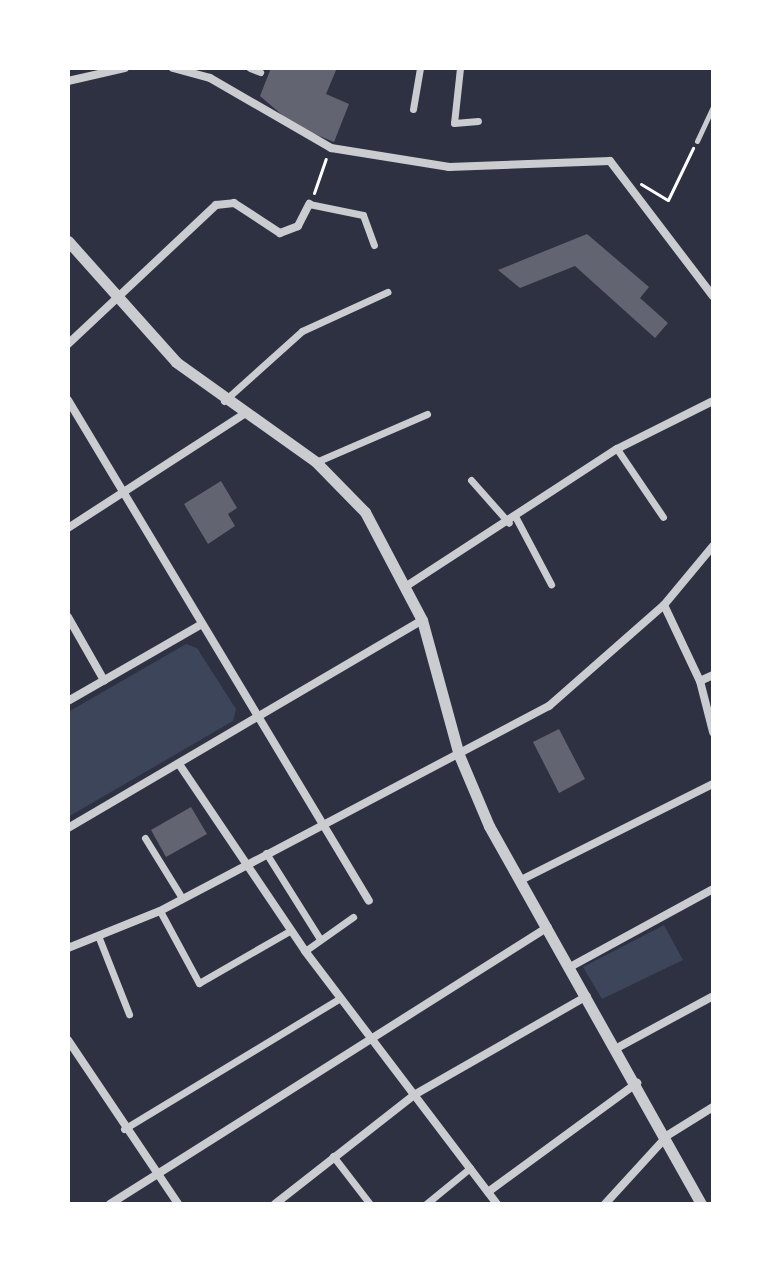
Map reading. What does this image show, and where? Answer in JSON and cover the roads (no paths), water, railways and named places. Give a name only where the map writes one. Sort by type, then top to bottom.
[{"type":"street","points":[[68,81],[125,68]]},
{"type":"street","points":[[173,68],[210,78],[331,148],[449,167],[601,158],[636,186],[713,296]]},
{"type":"street","points":[[250,68],[260,72]]},
{"type":"street","points":[[413,109],[420,68]]},
{"type":"street","points":[[460,68],[454,123],[478,121]]},
{"type":"street","points":[[68,344],[216,205],[234,203],[280,233],[298,226],[309,204],[363,215],[374,245]]},
{"type":"street","points":[[68,241],[120,296],[149,335],[224,401],[316,462],[365,512],[408,585],[422,620],[459,755],[521,880],[668,1135],[701,1204]]},
{"type":"street","points":[[224,401],[302,331],[387,292]]},
{"type":"street","points":[[68,400],[319,825],[369,901]]},
{"type":"street","points":[[408,585],[512,521],[617,449],[713,401]]},
{"type":"street","points":[[68,528],[244,414]]},
{"type":"street","points":[[316,462],[427,414]]},
{"type":"street","points":[[685,415],[689,424]]},
{"type":"street","points":[[617,449],[663,517]]},
{"type":"street","points":[[471,480],[512,521],[551,584]]},
{"type":"street","points":[[68,948],[160,911],[319,825],[459,755],[570,692],[664,605],[713,546]]},
{"type":"street","points":[[664,605],[700,681],[713,732]]},
{"type":"street","points":[[68,617],[104,680]]},
{"type":"street","points":[[68,828],[422,620]]},
{"type":"street","points":[[68,701],[200,625]]},
{"type":"street","points":[[700,681],[713,675]]},
{"type":"street","points":[[179,764],[243,865],[339,999],[497,1204]]},
{"type":"street","points":[[521,880],[713,784]]},
{"type":"street","points":[[145,838],[182,898]]},
{"type":"street","points":[[266,853],[320,939]]},
{"type":"street","points":[[570,967],[713,889]]},
{"type":"street","points":[[160,911],[199,983],[291,930]]},
{"type":"street","points":[[305,951],[353,917]]},
{"type":"street","points":[[110,1204],[369,1037],[548,927]]},
{"type":"street","points":[[99,938],[129,1014]]},
{"type":"street","points":[[275,1204],[414,1095],[588,996]]},
{"type":"street","points":[[617,1048],[713,996]]},
{"type":"street","points":[[124,1129],[339,999]]},
{"type":"street","points":[[68,1040],[154,1175],[178,1204]]},
{"type":"street","points":[[488,1192],[637,1083]]},
{"type":"street","points":[[605,1204],[668,1135],[713,1107]]},
{"type":"street","points":[[333,1156],[370,1204]]},
{"type":"street","points":[[426,1204],[470,1168]]},
{"type":"lane","points":[[697,141],[713,106]]}]
